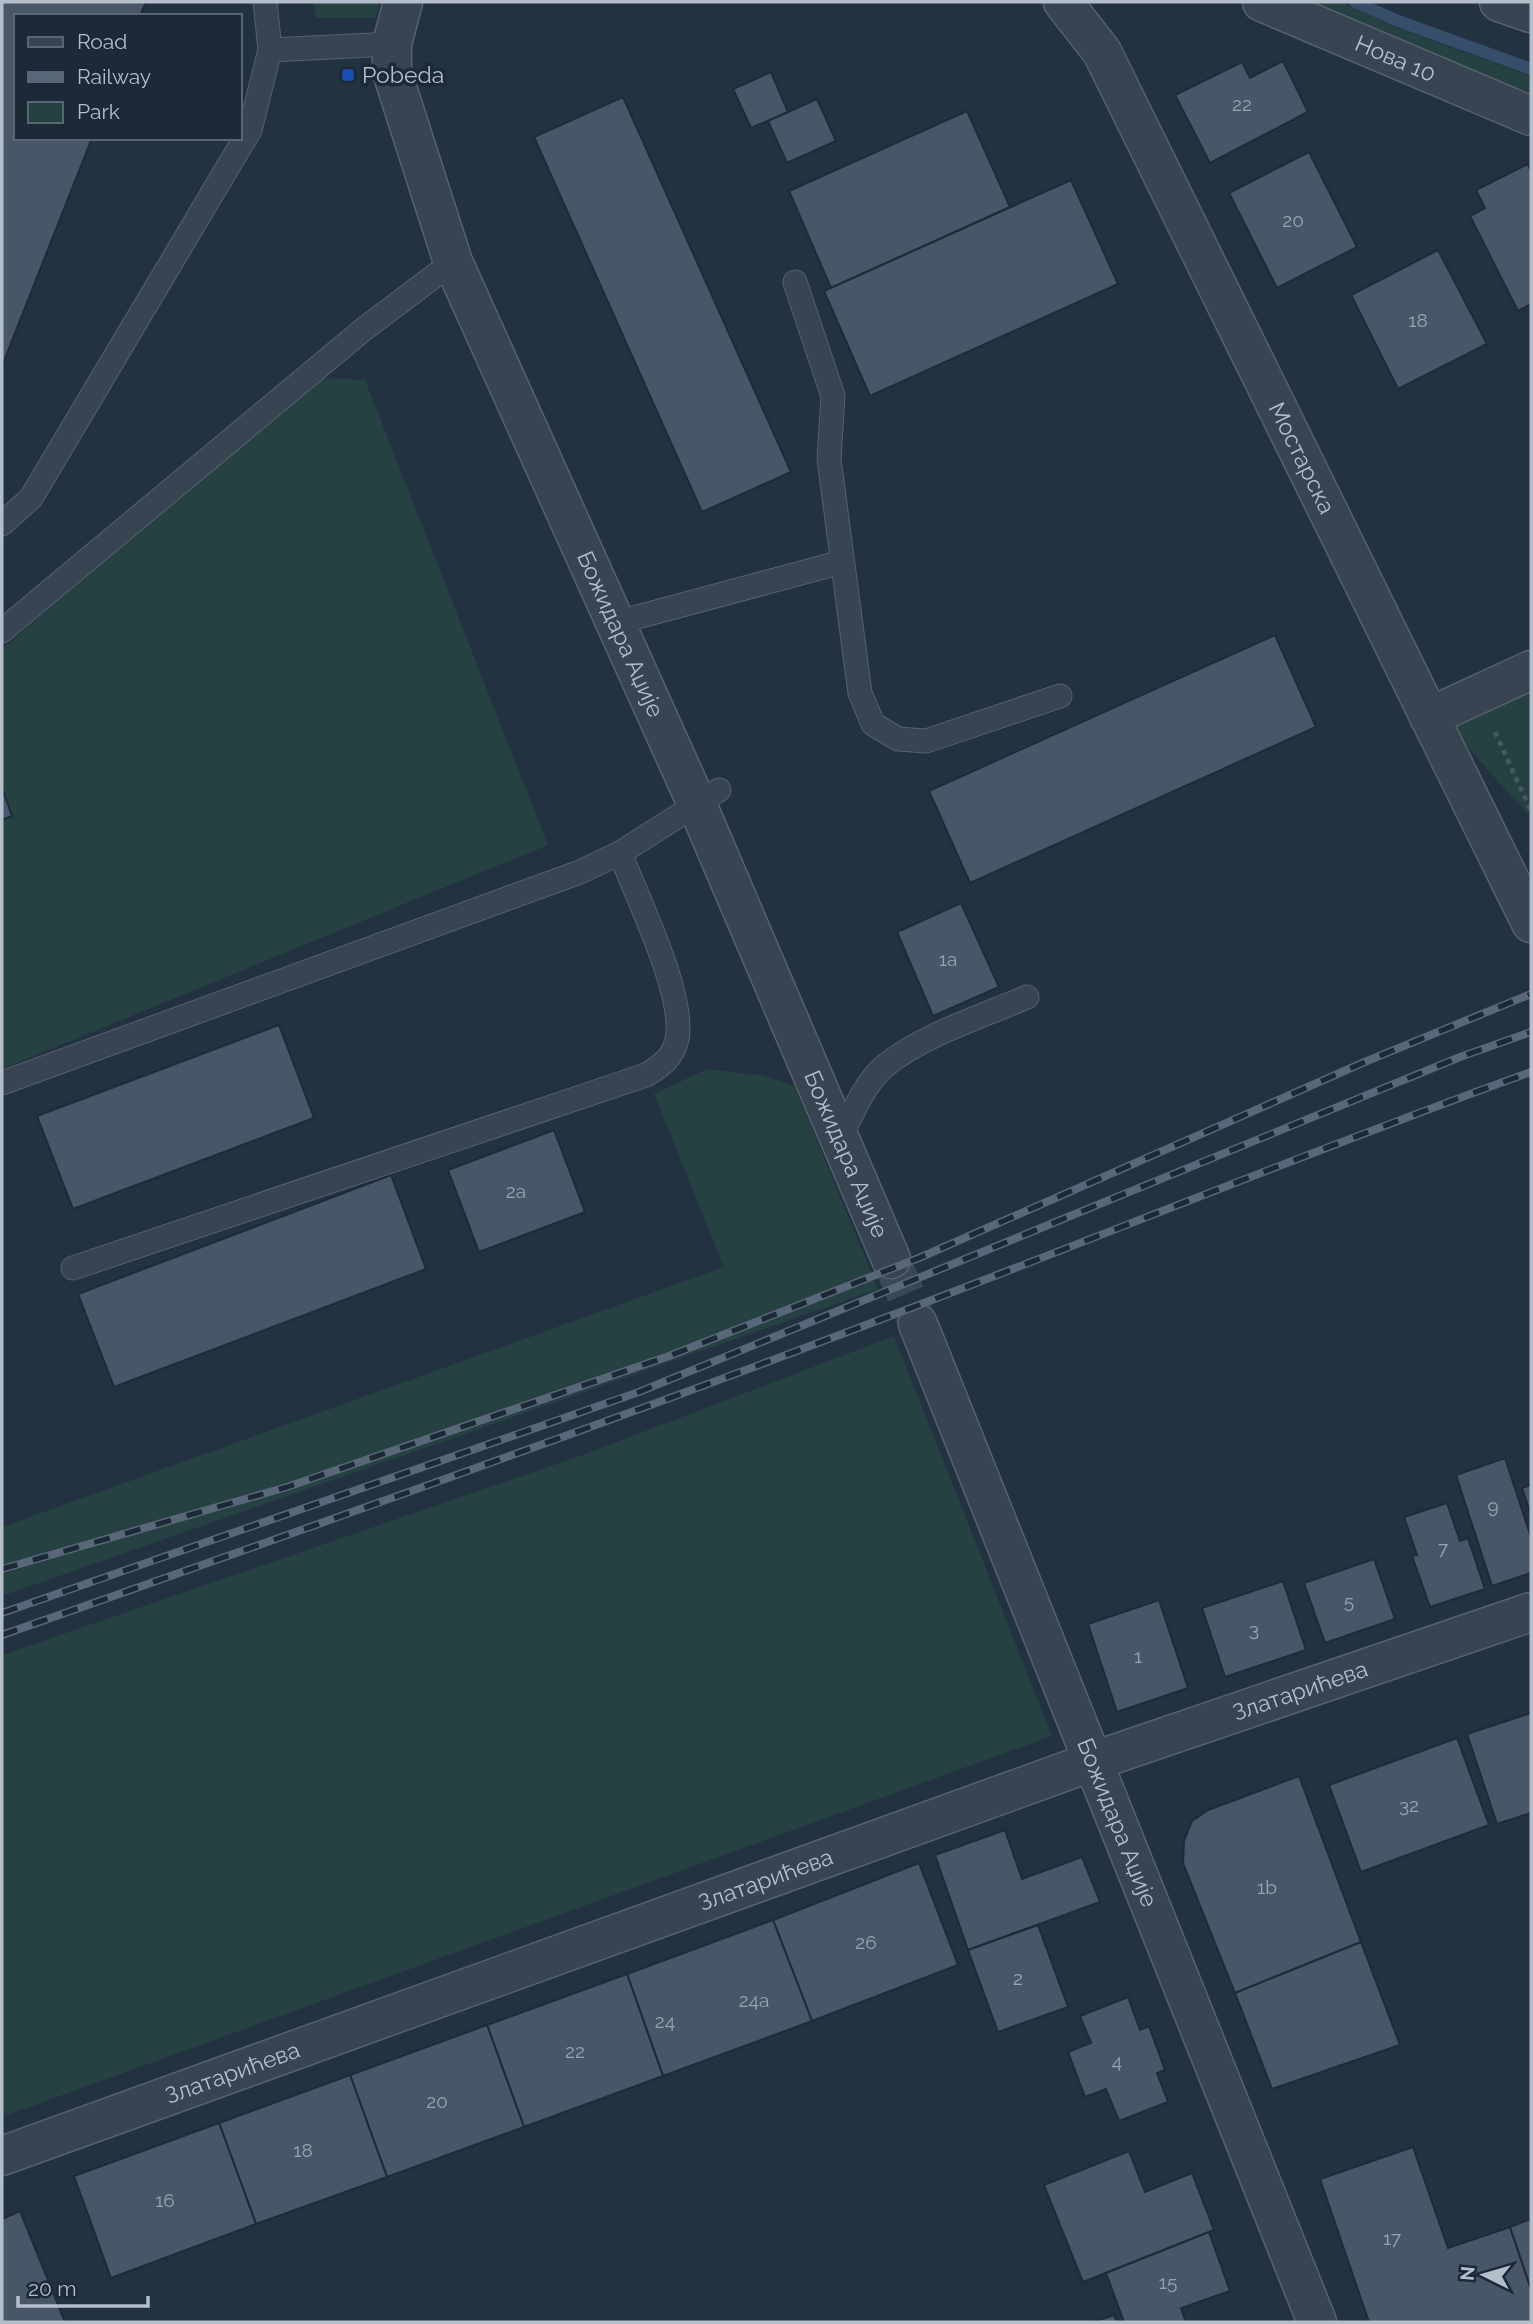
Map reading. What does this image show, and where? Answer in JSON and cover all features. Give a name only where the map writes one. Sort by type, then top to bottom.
[{"type":"street","name":"Божидара Аџије","points":[[403,2],[392,44],[392,72],[453,262],[615,622],[707,796],[840,1138],[891,1259]]},
{"type":"street","name":"Мостарска","points":[[1063,2],[1101,52],[1531,923]]},
{"type":"street","name":"Нова 10","points":[[1262,2],[1531,116]]},
{"type":"street","points":[[1499,2],[1531,13]]},
{"type":"street","points":[[1429,717],[1531,670]]},
{"type":"street","name":"Божидара Аџије","points":[[918,1324],[1317,2322]]},
{"type":"street","name":"Златарићева","points":[[2,2156],[1094,1761],[1531,1612]]},
{"type":"lane","points":[[2,524],[32,498],[250,130],[270,50],[265,2]]},
{"type":"lane","points":[[270,50],[392,44]]},
{"type":"lane","points":[[2,631],[364,329],[453,262]]},
{"type":"lane","points":[[795,282],[833,396],[829,459],[860,693],[873,724],[898,739],[926,741],[1060,696]]},
{"type":"lane","points":[[615,622],[842,562]]},
{"type":"lane","points":[[2,1083],[580,872],[620,853],[707,796]]},
{"type":"lane","points":[[73,1268],[646,1075],[667,1062],[677,1042],[679,1021],[674,995],[620,853]]},
{"type":"lane","points":[[840,1138],[858,1101],[886,1065],[933,1038],[1027,997]]},
{"type":"path","points":[[1478,695],[1531,810]]},
{"type":"green space","points":[[314,2],[380,2],[375,18],[316,18]]},
{"type":"green space","points":[[1305,2],[1340,2],[1397,28],[1531,76],[1531,93]]},
{"type":"green space","points":[[320,378],[365,380],[548,845],[2,1069],[2,820],[12,816],[2,788],[2,649]]},
{"type":"green space","points":[[1531,684],[1531,818],[1446,723]]},
{"type":"green space","points":[[707,1069],[762,1076],[794,1085],[878,1289],[2,1596],[2,1527],[724,1267],[654,1094]]},
{"type":"green space","points":[[894,1336],[1052,1736],[2,2117],[2,1655],[580,1456]]},
{"type":"building","points":[[2,2],[146,2],[141,14],[14,14],[14,140],[91,140],[2,366]]},
{"type":"building","points":[[1283,61],[1308,112],[1210,163],[1175,95],[1242,62],[1250,78]]},
{"type":"building","points":[[771,72],[788,112],[751,128],[733,89]]},
{"type":"building","points":[[623,97],[791,472],[702,512],[534,137]]},
{"type":"building","points":[[817,99],[836,141],[787,163],[768,121]]},
{"type":"building","points":[[967,111],[1010,207],[831,288],[789,191]]},
{"type":"building","points":[[1309,152],[1357,247],[1277,288],[1229,193]]},
{"type":"building","points":[[1528,164],[1531,171],[1531,304],[1518,311],[1470,216],[1485,208],[1476,190]]},
{"type":"building","points":[[1071,180],[1118,284],[870,396],[824,291]]},
{"type":"building","points":[[1438,250],[1487,344],[1398,389],[1351,295]]},
{"type":"building","points":[[1275,635],[1316,727],[970,883],[929,791]]},
{"type":"building","points":[[2,788],[12,816],[2,820]]},
{"type":"building","points":[[961,903],[999,987],[933,1016],[897,932]]},
{"type":"building","points":[[279,1025],[314,1118],[73,1209],[37,1116]]},
{"type":"building","points":[[554,1130],[585,1212],[479,1252],[448,1170]]},
{"type":"building","points":[[391,1175],[426,1269],[114,1387],[78,1294]]},
{"type":"building","points":[[1505,1458],[1531,1537],[1531,1573],[1492,1586],[1456,1475]]},
{"type":"building","points":[[1531,1485],[1531,1515],[1522,1488]]},
{"type":"building","points":[[1447,1503],[1460,1541],[1468,1538],[1485,1589],[1430,1607],[1412,1556],[1417,1555],[1404,1517]]},
{"type":"building","points":[[1374,1559],[1395,1619],[1325,1643],[1304,1583]]},
{"type":"building","points":[[1283,1581],[1306,1650],[1225,1677],[1202,1608]]},
{"type":"building","points":[[1159,1600],[1188,1688],[1117,1712],[1088,1624]]},
{"type":"building","points":[[1531,1713],[1531,1813],[1497,1824],[1467,1734]]},
{"type":"building","points":[[1457,1738],[1489,1825],[1361,1872],[1329,1785]]},
{"type":"building","points":[[1299,1776],[1361,1942],[1235,1993],[1183,1863],[1184,1841],[1192,1821],[1208,1810]]},
{"type":"building","points":[[1005,1830],[1022,1879],[1082,1857],[1100,1902],[968,1950],[935,1855]]},
{"type":"building","points":[[919,1863],[958,1965],[812,2021],[773,1920]]},
{"type":"building","points":[[773,1920],[812,2021],[663,2076],[627,1974]]},
{"type":"building","points":[[1038,1925],[1068,2007],[998,2032],[968,1950]]},
{"type":"building","points":[[1361,1942],[1400,2045],[1272,2089],[1235,1993]]},
{"type":"building","points":[[627,1974],[663,2076],[524,2127],[487,2025]]},
{"type":"building","points":[[1128,1997],[1140,2030],[1149,2026],[1165,2070],[1157,2073],[1168,2102],[1119,2121],[1106,2089],[1085,2097],[1068,2052],[1091,2043],[1080,2016]]},
{"type":"building","points":[[487,2025],[524,2127],[387,2177],[350,2075]]},
{"type":"building","points":[[350,2075],[387,2177],[256,2224],[219,2123]]},
{"type":"building","points":[[219,2123],[256,2224],[111,2278],[74,2176]]},
{"type":"building","points":[[1413,2147],[1448,2248],[1510,2227],[1531,2289],[1531,2322],[1369,2322],[1320,2179]]},
{"type":"building","points":[[1129,2151],[1145,2192],[1192,2173],[1214,2230],[1083,2282],[1044,2185]]},
{"type":"building","points":[[20,2211],[65,2322],[2,2322],[2,2219]]},
{"type":"building","points":[[1531,2219],[1531,2289],[1510,2227]]},
{"type":"building","points":[[1209,2232],[1230,2291],[1181,2308],[1186,2322],[1124,2322],[1106,2273]]},
{"type":"building","points":[[1114,2315],[1117,2322],[1093,2322]]},
{"type":"waterway","points":[[1355,2],[1398,21],[1531,69]]},
{"type":"tunnel","points":[[891,1259],[918,1324]]},
{"type":"railway","points":[[2,1569],[287,1487],[669,1356],[919,1258],[1367,1061],[1531,994]]},
{"type":"railway","points":[[2,1613],[639,1392],[1460,1057],[1531,1032]]},
{"type":"railway","points":[[2,1635],[427,1486],[744,1370],[1531,1072]]},
{"type":"place","name":"Pobeda","points":[[348,75]]}]
